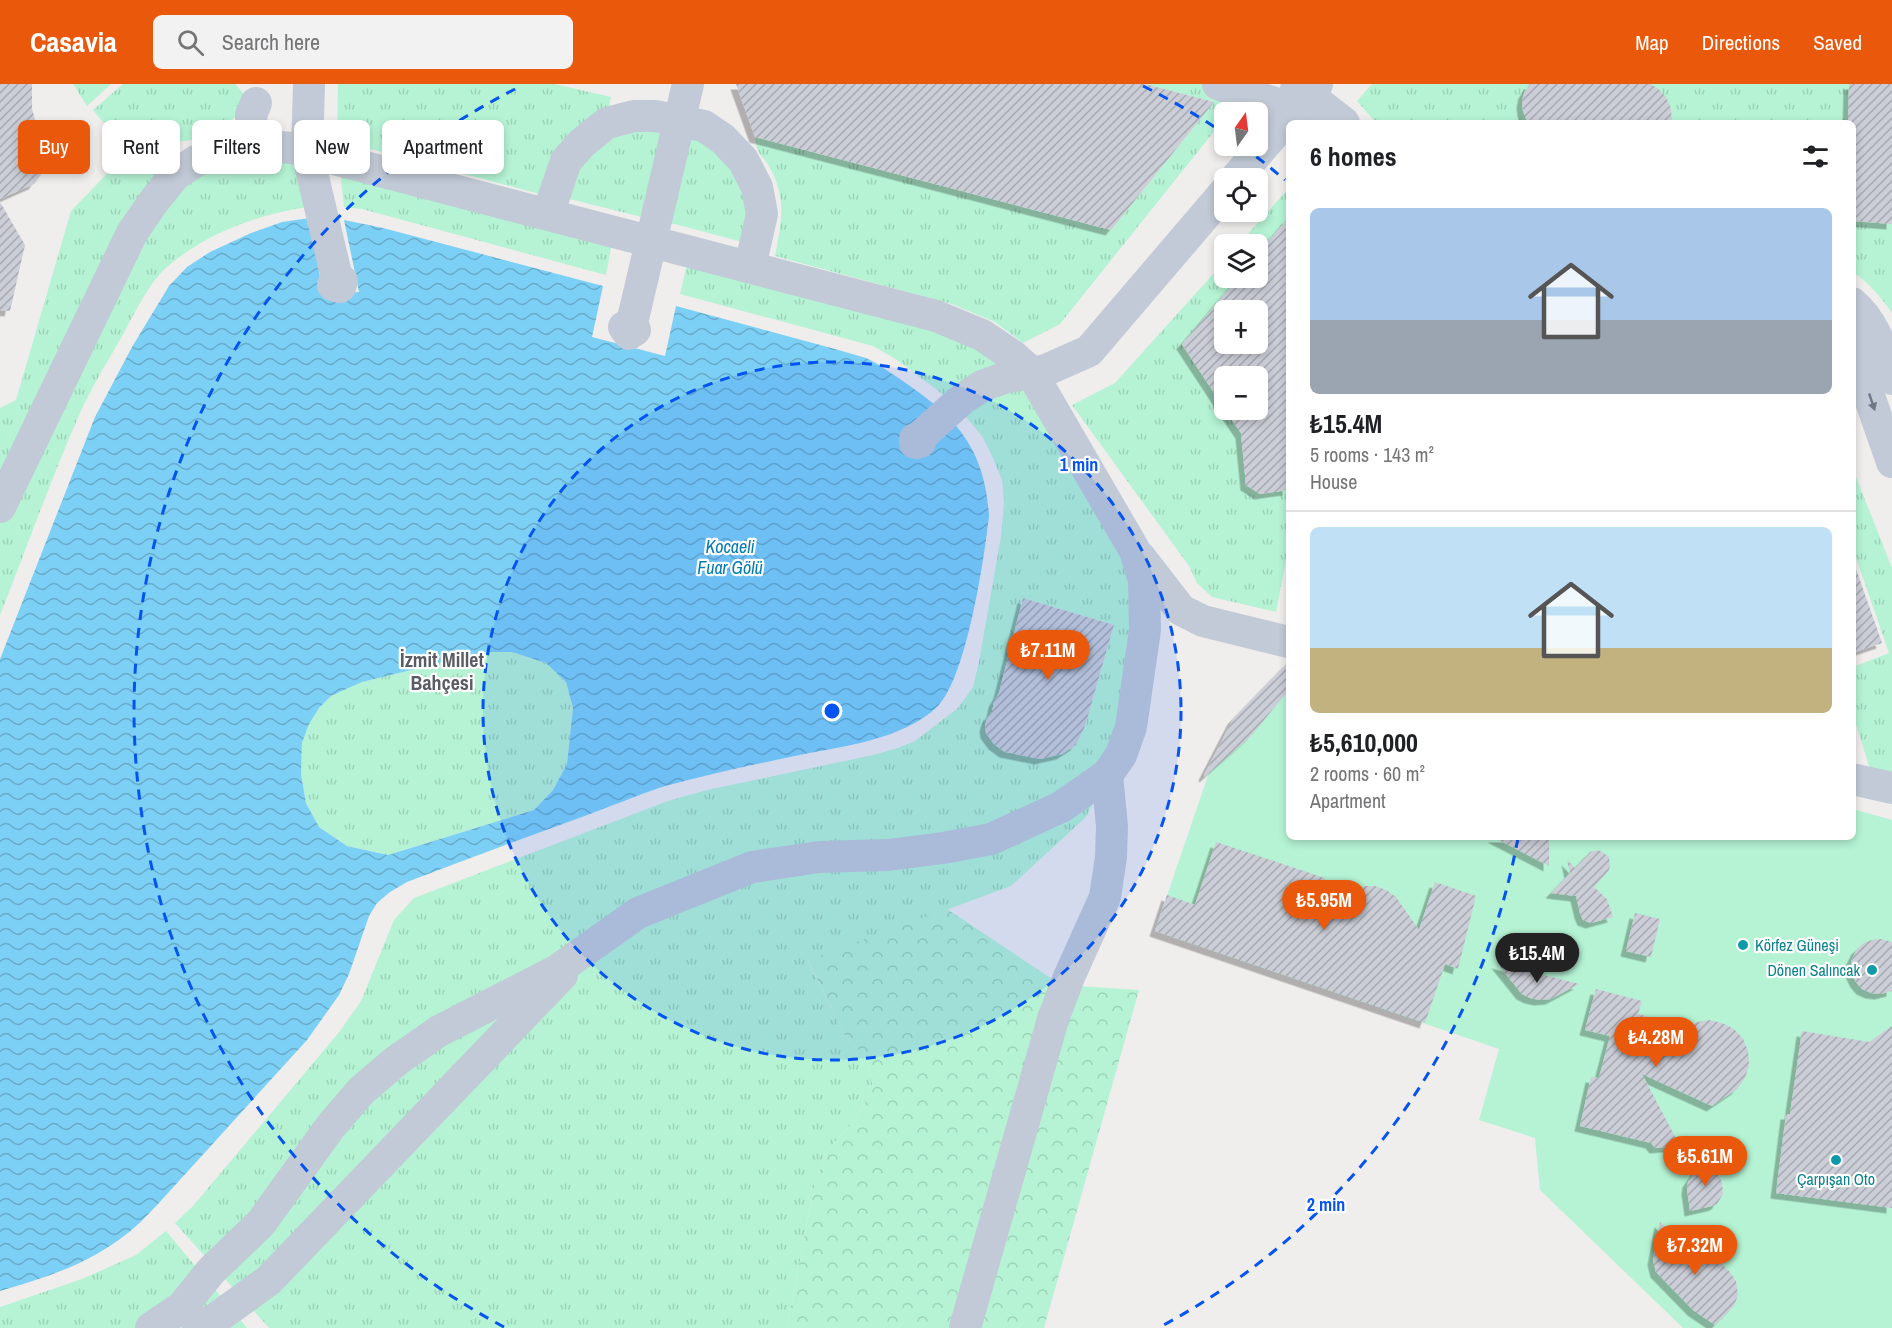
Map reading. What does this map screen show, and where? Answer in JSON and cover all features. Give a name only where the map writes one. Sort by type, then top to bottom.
[{"type":"street","points":[[308,120],[309,84]]},
{"type":"street","points":[[632,323],[688,84]]},
{"type":"street","points":[[1218,84],[1281,105],[1303,100],[1339,120]]},
{"type":"street","points":[[1245,168],[1303,100]]},
{"type":"street","points":[[251,120],[255,103]]},
{"type":"street","points":[[548,214],[566,160],[582,142],[607,123],[634,116],[655,116],[704,126],[723,139],[743,160],[757,187],[762,214],[750,267]]},
{"type":"street","points":[[0,507],[132,233],[174,175],[192,164]]},
{"type":"street","points":[[370,168],[936,316],[982,335],[1013,356],[1031,372],[1135,552],[1181,610],[1203,621],[1286,642]]},
{"type":"street","points":[[313,174],[337,278]]},
{"type":"street","points":[[920,437],[955,404],[982,386],[1004,378],[1046,370],[1089,351],[1214,205]]},
{"type":"street","points":[[1856,306],[1877,335],[1892,379]]},
{"type":"street","points":[[1856,358],[1892,462]]},
{"type":"street","points":[[151,1328],[182,1306],[211,1271],[261,1222],[331,1126],[361,1091],[396,1061],[439,1031],[556,971],[638,913],[752,867],[819,857],[888,855],[991,839],[1061,807],[1107,775],[1121,755],[1131,728],[1145,630],[1144,581],[1135,552]]},
{"type":"street","points":[[965,1328],[1053,1018],[1105,897],[1112,857],[1112,826],[1107,775]]},
{"type":"street","points":[[1856,779],[1892,788]]},
{"type":"street","points":[[198,1328],[218,1317],[269,1280],[591,945]]},
{"type":"green space","points":[[73,84],[111,84],[87,106]]},
{"type":"green space","points":[[123,84],[235,84],[251,102],[231,120],[192,120],[192,139],[180,141],[180,120],[102,120],[93,110]]},
{"type":"green space","points":[[338,84],[555,84],[611,97],[609,106],[588,118],[547,196],[464,174],[504,174],[504,120],[382,120],[382,152],[370,149],[370,120],[337,120]]},
{"type":"green space","points":[[1145,84],[1202,84],[1242,96],[1237,102],[1214,102]]},
{"type":"green space","points":[[1372,84],[1892,84],[1892,313],[1884,301],[1856,274],[1856,120],[1373,120],[1357,101]]},
{"type":"green space","points":[[1214,102],[1214,132],[1060,324],[1023,343],[995,322],[952,304],[775,256],[781,223],[781,202],[776,181],[759,152],[755,137],[1111,230]]},
{"type":"green space","points":[[623,128],[670,130],[650,219],[561,197],[572,163]]},
{"type":"green space","points":[[687,135],[708,141],[742,175],[750,244],[667,222]]},
{"type":"green space","points":[[294,155],[294,174],[301,174],[308,207],[251,220],[215,235],[182,255],[160,273],[98,377],[82,409],[0,615],[0,523],[22,487],[130,247],[192,174],[282,174],[282,157]]},
{"type":"green space","points":[[370,168],[382,171],[382,174],[392,174],[614,232],[606,275],[362,209],[344,207],[340,174],[370,174]]},
{"type":"green space","points":[[107,174],[164,174],[166,176],[0,492],[0,408],[16,400],[71,211]]},
{"type":"green space","points":[[1286,191],[1286,220],[1268,243],[1268,234],[1248,234],[1259,222],[1268,222],[1268,211]]},
{"type":"green space","points":[[690,252],[936,316],[1023,374],[1125,552],[1136,632],[1107,775],[1086,817],[1011,886],[808,961],[843,1033],[867,1059],[873,1088],[856,1119],[830,1147],[815,1182],[787,1328],[269,1328],[175,1223],[193,1206],[340,1031],[361,1001],[394,920],[414,898],[668,801],[707,790],[898,748],[915,741],[958,708],[973,687],[1001,536],[1004,504],[1002,480],[982,436],[949,399],[897,360],[873,346],[680,294]],"holes":[[[1023,598],[1114,625],[1085,726],[1076,745],[1062,754],[1005,752],[994,744],[986,733],[985,726],[999,693]]]},
{"type":"green space","points":[[1214,273],[1214,288],[1230,288],[1220,300],[1214,300],[1214,307],[1182,345],[1214,393],[1214,420],[1232,420],[1241,433],[1246,485],[1260,494],[1286,490],[1286,560],[1276,612],[1212,597],[1197,583],[1189,566],[1072,405],[1115,383]]},
{"type":"green space","points":[[1856,477],[1892,568],[1892,774],[1870,769],[1856,725],[1856,666],[1889,653],[1856,558]]},
{"type":"green space","points":[[485,652],[512,652],[546,663],[566,682],[573,708],[567,764],[553,790],[534,810],[388,855],[347,846],[319,827],[306,803],[301,774],[302,743],[309,724],[319,708],[331,696],[362,682]]},
{"type":"green space","points":[[1286,669],[1286,840],[1856,840],[1856,810],[1892,820],[1892,1328],[1683,1328],[1540,1190],[1535,1138],[1479,1120],[1499,1049],[1155,931],[1216,752],[1233,719]]},
{"type":"green space","points":[[947,909],[1052,979],[949,1328],[787,1328],[815,1182],[830,1147],[856,1119],[873,1088],[867,1059],[843,1033],[808,960]]},
{"type":"green space","points":[[1077,986],[1139,990],[1044,1328],[980,1328]]},
{"type":"green space","points":[[166,1231],[247,1328],[0,1328],[0,1307],[82,1279],[136,1255]]},
{"type":"water","name":"Kocaeli Fuar Gölü","points":[[310,218],[323,295],[359,292],[344,220],[383,228],[603,286],[592,337],[665,356],[676,306],[835,349],[876,363],[939,408],[968,442],[978,463],[985,487],[989,516],[983,560],[966,644],[948,691],[938,706],[907,727],[848,746],[726,771],[662,787],[407,882],[390,892],[377,903],[369,916],[349,974],[339,995],[307,1040],[149,1214],[107,1248],[78,1264],[0,1291],[0,659],[95,417],[132,347],[169,286],[187,267],[210,252],[282,222]],"holes":[[[485,652],[512,652],[546,663],[566,682],[573,708],[567,764],[553,790],[534,810],[388,855],[347,846],[319,827],[306,803],[301,774],[302,743],[309,724],[319,708],[331,696],[362,682]]]},
{"type":"building","points":[[0,84],[32,84],[32,109],[35,120],[18,120],[18,174],[42,174],[34,184],[0,199]]},
{"type":"building","points":[[736,84],[1145,84],[1214,102],[1111,230],[755,137]]},
{"type":"building","points":[[1530,84],[1650,84],[1666,97],[1671,109],[1672,120],[1527,120],[1522,102],[1524,93]]},
{"type":"building","points":[[1849,84],[1892,84],[1892,224],[1856,221],[1856,120],[1848,120]]},
{"type":"building","points":[[0,202],[25,245],[10,311],[0,310]]},
{"type":"building","points":[[1286,220],[1286,490],[1260,494],[1246,485],[1241,433],[1232,420],[1268,420],[1268,366],[1214,366],[1214,393],[1182,344],[1214,306],[1214,354],[1268,354],[1268,300],[1219,300],[1230,288],[1268,288],[1268,242]]},
{"type":"building","points":[[1856,569],[1882,643],[1856,652]]},
{"type":"building","points":[[1023,598],[1114,625],[1085,726],[1076,745],[1062,754],[1040,759],[1005,752],[994,744],[986,733],[985,726],[999,693]]},
{"type":"building","points":[[1286,664],[1286,693],[1250,737],[1205,777],[1233,719]]},
{"type":"building","points":[[1499,840],[1549,840],[1549,866]]},
{"type":"building","points":[[1216,842],[1325,878],[1316,904],[1363,886],[1375,886],[1386,890],[1396,897],[1419,930],[1435,882],[1476,896],[1458,969],[1445,964],[1425,1023],[1155,931],[1167,895],[1195,905]]},
{"type":"building","points":[[1598,850],[1609,857],[1610,866],[1594,887],[1607,899],[1613,917],[1591,923],[1583,920],[1576,896],[1551,893],[1570,873],[1567,860],[1575,868],[1590,852]]},
{"type":"building","points":[[1635,913],[1660,919],[1651,957],[1626,951]]},
{"type":"building","name":"Dönen Salıncak","points":[[1881,939],[1892,942],[1892,991],[1880,994],[1862,989],[1852,974],[1851,961],[1857,949],[1864,943]]},
{"type":"building","points":[[1497,963],[1579,984],[1551,999],[1530,998],[1522,994]]},
{"type":"building","points":[[1596,989],[1642,1001],[1638,1014],[1688,1027],[1697,1022],[1709,1020],[1722,1023],[1734,1029],[1743,1039],[1748,1051],[1749,1065],[1745,1078],[1737,1089],[1712,1106],[1642,1074],[1680,1146],[1655,1148],[1651,1143],[1580,1126],[1591,1077],[1599,1078],[1610,1036],[1585,1030]]},
{"type":"building","points":[[1892,1026],[1892,1208],[1776,1193],[1786,1114],[1790,1114],[1802,1031],[1869,1042]]},
{"type":"building","points":[[1707,1154],[1722,1182],[1723,1194],[1717,1204],[1690,1211],[1688,1182]]},
{"type":"building","points":[[1660,1222],[1694,1251],[1693,1236],[1729,1271],[1736,1281],[1738,1295],[1734,1306],[1715,1325],[1693,1310],[1656,1272],[1653,1260]]},
{"type":"place","name":"Körfez Güneşi","points":[[1743,945]]},
{"type":"place","name":"Dönen Salıncak","points":[[1872,970]]},
{"type":"place","name":"Çarpışan Oto","points":[[1836,1160]]},
{"type":"district","name":"İzmit Millet Bahçesi","points":[[442,670]]}]
